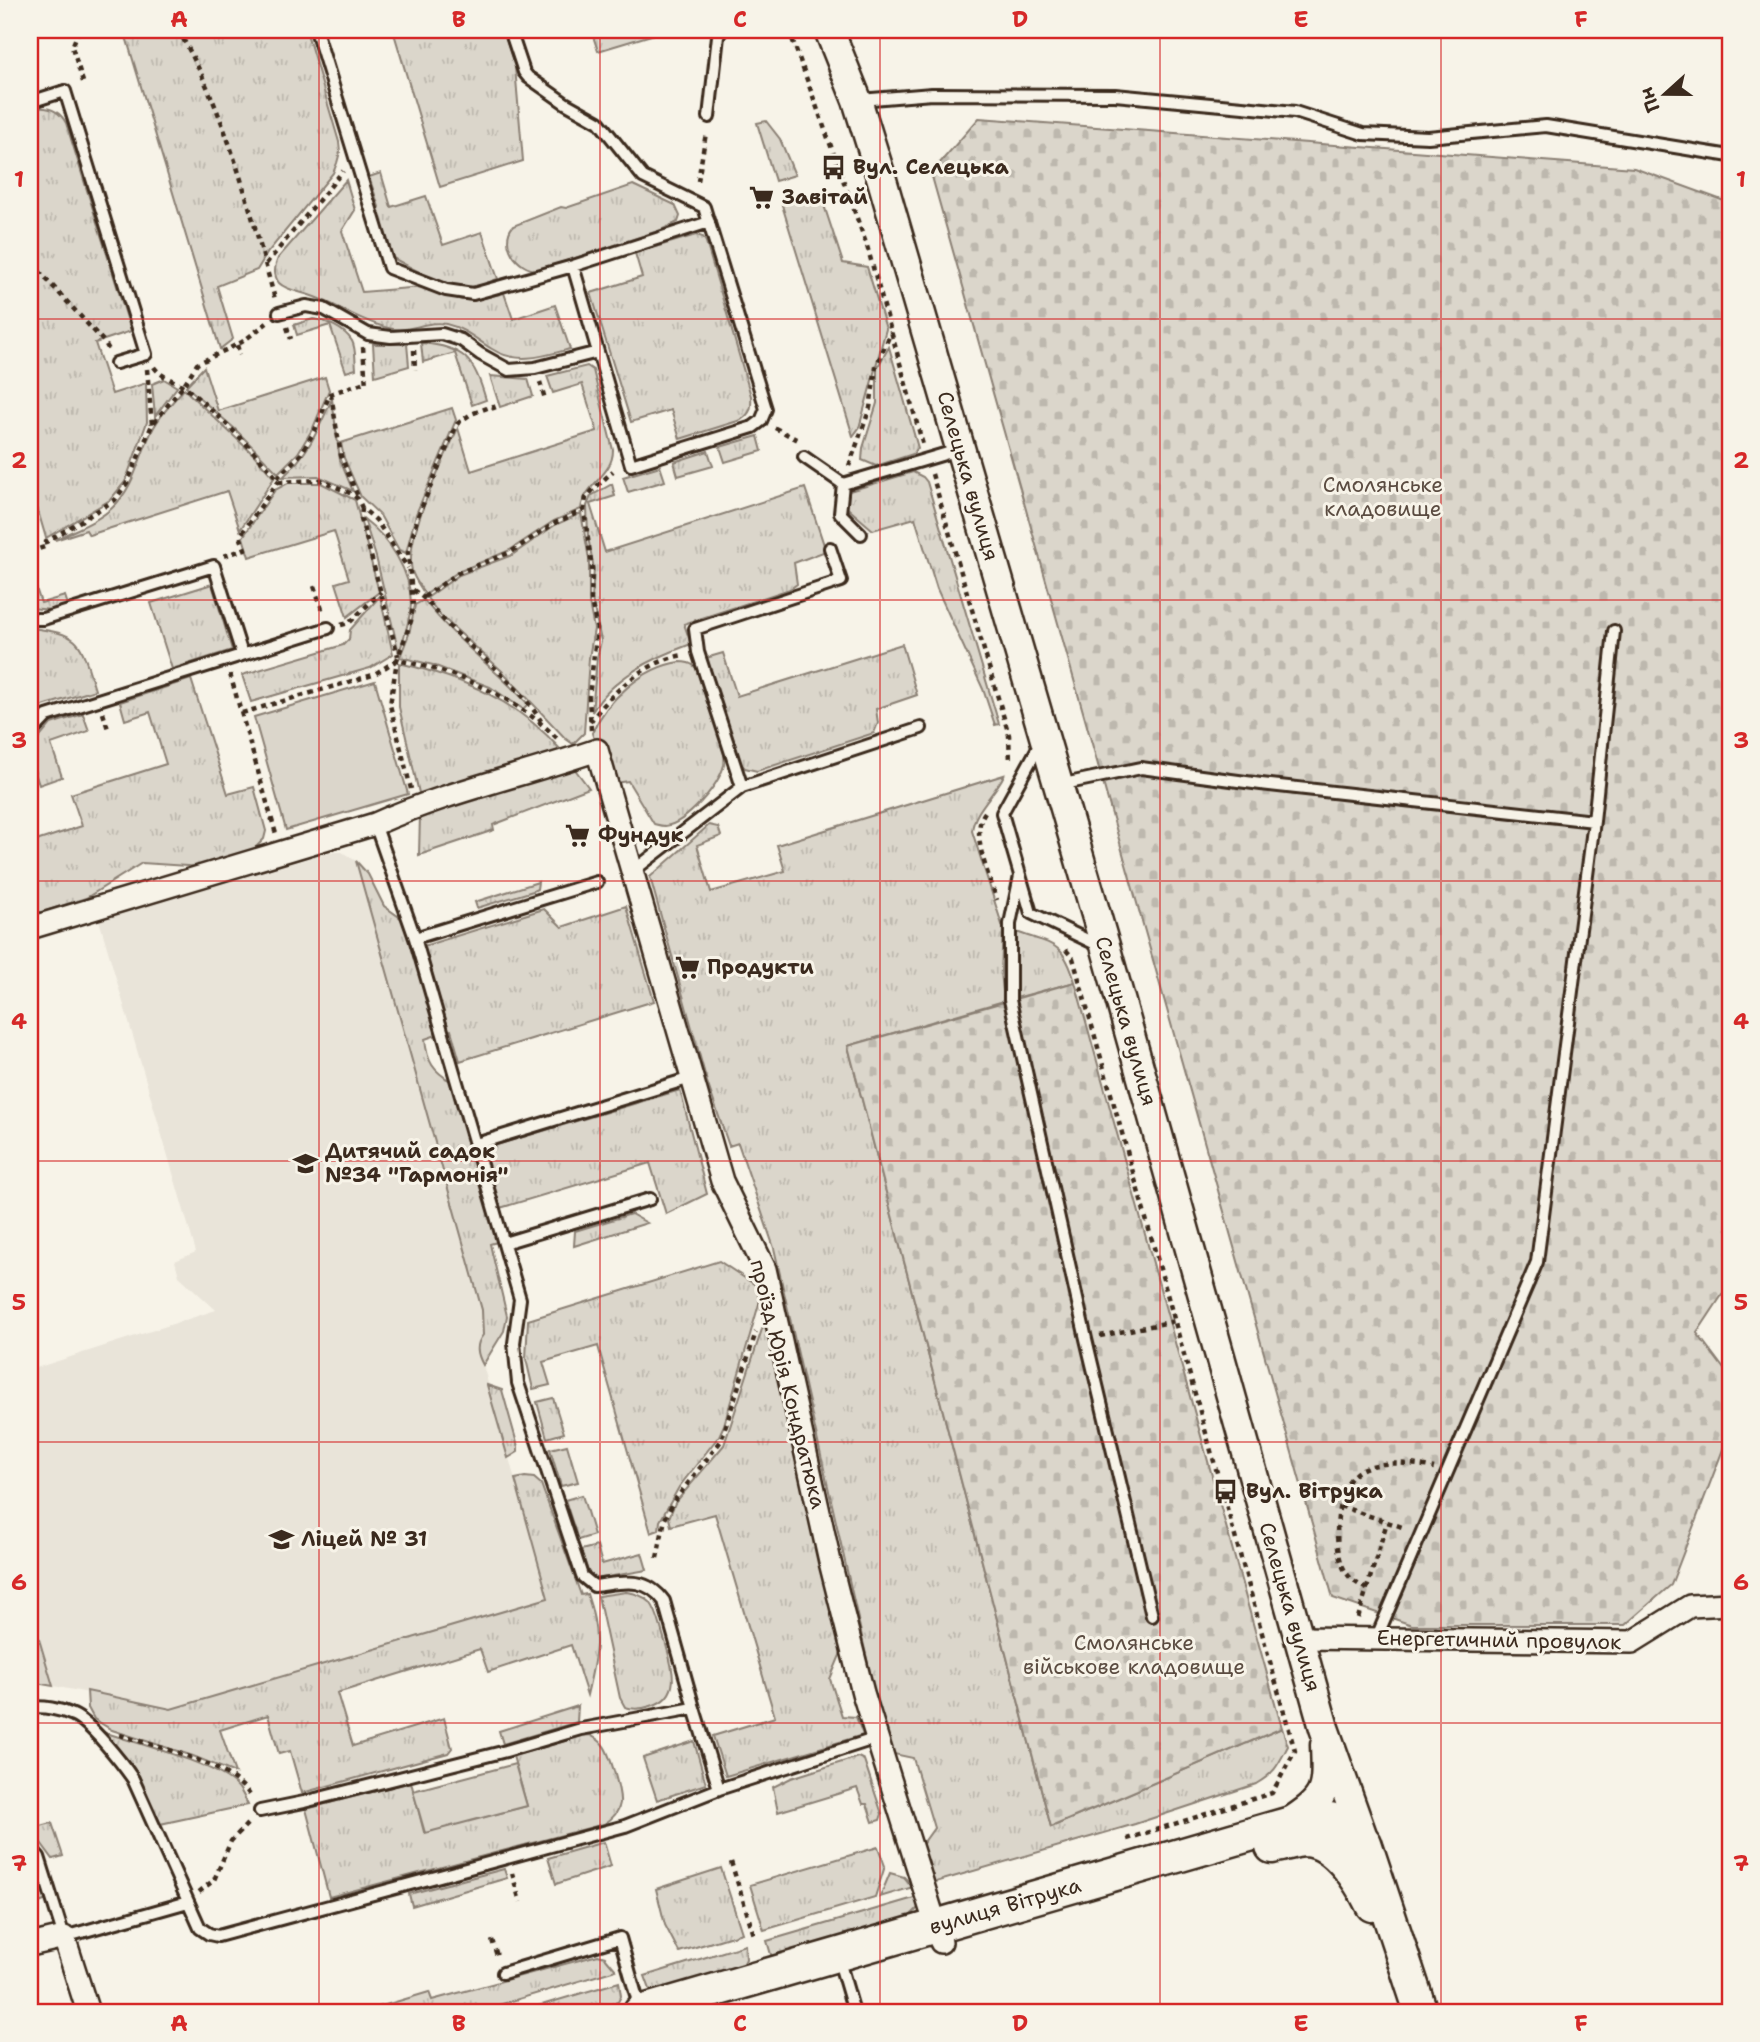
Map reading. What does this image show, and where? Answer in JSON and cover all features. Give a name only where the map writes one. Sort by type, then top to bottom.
[{"type":"main road","name":"вулиця Вітрука","points":[[640,2012],[938,1934],[1346,1820]]},
{"type":"main road","name":"Селецька вулиця","points":[[1346,1820],[1421,2012]]},
{"type":"main road","name":"Селецька вулиця","points":[[1296,1832],[1320,1844],[1357,1875],[1373,1907],[1408,2012]]},
{"type":"main road","name":"вулиця Вітрука","points":[[700,2012],[842,1971],[938,1934]]},
{"type":"street","name":"Селецька вулиця","points":[[829,30],[857,100],[1106,949],[1329,1745],[1346,1820],[1373,1907]]},
{"type":"street","points":[[30,928],[375,824],[461,790],[538,770],[597,750]]},
{"type":"street","name":"проїзд Юрія Кондратюка","points":[[597,750],[722,1181],[765,1269],[863,1693],[938,1934]]},
{"type":"street","name":"Енергетичний провулок","points":[[1299,1639],[1632,1642],[1689,1606],[1730,1604]]},
{"type":"street","points":[[1329,1745],[1346,1820]]},
{"type":"street","points":[[1296,1832],[1322,1794],[1329,1745]]},
{"type":"street","points":[[30,1945],[64,1937],[88,2012]]},
{"type":"lane","points":[[316,30],[389,268],[446,290],[473,294],[573,266],[709,222]]},
{"type":"lane","points":[[510,30],[528,77],[565,103],[599,122],[643,177],[704,207],[766,409],[761,421],[753,427],[631,466],[573,266]]},
{"type":"lane","points":[[709,117],[718,36],[722,30]]},
{"type":"lane","points":[[30,102],[65,91],[146,354],[116,363]]},
{"type":"lane","points":[[857,100],[932,94],[1115,95],[1295,112],[1363,134],[1428,137],[1546,126],[1730,156]]},
{"type":"lane","points":[[279,313],[306,306],[324,309],[362,332],[391,337],[442,334],[453,336],[509,370],[535,368],[598,352]]},
{"type":"lane","points":[[843,484],[961,449]]},
{"type":"lane","points":[[804,457],[843,484]]},
{"type":"lane","points":[[843,484],[840,513],[861,534]]},
{"type":"lane","points":[[741,787],[698,652],[695,629],[841,582],[830,548]]},
{"type":"lane","points":[[30,619],[43,619],[214,566],[242,654]]},
{"type":"lane","points":[[30,734],[47,716],[328,628]]},
{"type":"lane","points":[[1376,1639],[1537,1262],[1594,821],[1614,631]]},
{"type":"lane","points":[[633,871],[741,787],[920,728]]},
{"type":"lane","points":[[1044,736],[1002,813],[1020,876],[1031,913],[1106,949]]},
{"type":"lane","points":[[1058,786],[1141,768],[1594,821]]},
{"type":"lane","points":[[375,824],[415,938],[520,1298],[514,1343],[518,1383],[582,1576],[594,1586],[647,1584],[657,1591],[664,1601],[719,1789]]},
{"type":"lane","points":[[1020,876],[1010,924],[1010,1000],[1152,1616]]},
{"type":"lane","points":[[415,938],[597,882]]},
{"type":"lane","points":[[475,1144],[691,1078]]},
{"type":"lane","points":[[504,1243],[650,1199]]},
{"type":"lane","points":[[30,1708],[42,1707],[75,1715],[121,1762],[133,1779],[200,1928],[218,1936],[625,1826],[719,1789],[877,1738]]},
{"type":"lane","points":[[260,1811],[506,1751],[581,1729],[694,1708]]},
{"type":"lane","points":[[30,1846],[39,1857],[64,1937],[188,1902]]},
{"type":"lane","points":[[503,1973],[620,1938],[640,2012]]},
{"type":"lane","points":[[842,1971],[854,2012]]},
{"type":"path","points":[[79,30],[72,47],[84,85]]},
{"type":"path","points":[[30,552],[47,546],[46,542],[115,500],[127,483],[152,425],[197,364],[237,345],[279,313],[230,145],[213,98],[178,30]]},
{"type":"path","points":[[789,30],[867,246],[1009,735],[1010,768]]},
{"type":"path","points":[[698,181],[709,117]]},
{"type":"path","points":[[265,265],[355,156]]},
{"type":"path","points":[[30,253],[38,270],[105,343],[116,363]]},
{"type":"path","points":[[843,484],[865,425],[876,367],[891,331]]},
{"type":"path","points":[[331,394],[366,384],[362,332]]},
{"type":"path","points":[[237,345],[240,355]]},
{"type":"path","points":[[146,354],[160,374],[183,386],[256,453],[278,479],[321,480],[352,494],[376,520],[408,569]]},
{"type":"path","points":[[146,354],[152,425]]},
{"type":"path","points":[[223,556],[245,550],[240,536],[278,479],[301,454],[331,394]]},
{"type":"path","points":[[331,394],[341,456],[362,506],[361,519],[397,659]]},
{"type":"path","points":[[415,807],[390,705],[397,659],[411,621],[412,589],[408,553],[418,516],[457,424],[471,414],[493,406],[496,414]]},
{"type":"path","points":[[761,421],[798,440],[804,457]]},
{"type":"path","points":[[597,750],[590,723],[589,697],[597,629],[591,600],[592,568],[584,510],[586,498],[614,471]]},
{"type":"path","points":[[424,597],[458,573],[511,552],[555,523],[584,510]]},
{"type":"path","points":[[314,586],[328,628],[349,623],[381,593]]},
{"type":"path","points":[[412,589],[424,597],[439,617],[511,683],[530,703],[541,721],[575,757]]},
{"type":"path","points":[[590,723],[611,696],[639,674],[675,656],[698,652]]},
{"type":"path","points":[[225,659],[281,852]]},
{"type":"path","points":[[242,713],[373,675],[397,659],[433,668],[491,690],[541,721]]},
{"type":"path","points":[[30,775],[35,792]]},
{"type":"path","points":[[991,804],[981,818],[978,835],[1001,913],[1010,924]]},
{"type":"path","points":[[1062,946],[1073,958],[1295,1751],[1272,1793],[1127,1839]]},
{"type":"path","points":[[657,1558],[665,1519],[674,1501],[720,1441],[769,1290]]},
{"type":"path","points":[[1086,1339],[1175,1321]]},
{"type":"path","points":[[1367,1589],[1354,1582],[1343,1567],[1338,1549],[1336,1529],[1340,1506],[1354,1474],[1367,1467],[1415,1464],[1448,1471]]},
{"type":"path","points":[[1340,1506],[1421,1534]]},
{"type":"path","points":[[1351,1639],[1387,1522]]},
{"type":"path","points":[[114,1733],[222,1771],[245,1786],[260,1811],[230,1841],[214,1880],[188,1902]]},
{"type":"path","points":[[508,1858],[520,1902]]},
{"type":"path","points":[[731,1863],[754,1936]]},
{"type":"shaded area","points":[[330,852],[342,852],[356,861],[482,1310],[483,1335],[478,1356],[483,1365],[548,1598],[171,1709],[53,1686],[30,1609],[30,1370],[216,1310],[179,1276],[175,1261],[196,1252],[99,920]]},
{"type":"green space","points":[[124,30],[306,30],[340,152],[333,173],[268,252],[257,270],[217,286],[233,339],[220,349]]},
{"type":"green space","points":[[393,30],[503,30],[515,67],[523,161],[440,187]]},
{"type":"green space","points":[[591,30],[668,30],[598,51]]},
{"type":"green space","points":[[38,108],[54,111],[66,123],[131,331],[95,343],[112,394],[146,383],[147,422],[125,482],[110,500],[46,538],[30,484],[30,110]]},
{"type":"green space","name":"Смолянське кладовище","points":[[979,118],[1634,168],[1730,203],[1730,1283],[1697,1333],[1730,1377],[1730,1431],[1671,1585],[1625,1625],[1412,1625],[1333,1598],[931,173]]},
{"type":"green space","points":[[766,121],[780,139],[795,175],[775,181],[757,123]]},
{"type":"green space","points":[[381,173],[391,207],[426,196],[443,245],[482,232],[498,279],[474,287],[457,287],[426,276],[389,256],[376,212],[379,207],[369,177]]},
{"type":"green space","points":[[346,180],[355,210],[342,231],[362,292],[422,287],[462,300],[504,293],[513,319],[555,305],[570,349],[531,358],[511,357],[453,326],[439,323],[393,329],[279,283],[275,274],[278,258]]},
{"type":"green space","points":[[633,185],[675,205],[680,216],[678,222],[538,270],[523,266],[512,254],[508,240],[513,226],[561,207],[566,208]]},
{"type":"green space","points":[[820,193],[843,263],[867,267],[886,329],[859,428],[853,436],[782,205]]},
{"type":"green space","points":[[696,235],[703,237],[706,242],[751,396],[751,404],[749,412],[741,420],[680,439],[671,410],[631,422],[591,293],[642,277],[635,253]]},
{"type":"green space","points":[[313,319],[334,326],[349,337],[354,347],[356,369],[346,372],[330,325],[297,335],[294,325]]},
{"type":"green space","points":[[421,343],[448,348],[466,358],[477,374],[486,400],[472,405],[455,353],[423,362]]},
{"type":"green space","points":[[373,344],[407,344],[409,366],[375,376]]},
{"type":"green space","points":[[889,347],[918,448],[913,454],[876,466],[862,460],[863,448],[877,403],[877,368]]},
{"type":"green space","points":[[587,366],[593,370],[613,450],[608,467],[587,493],[581,509],[554,521],[510,550],[458,572],[425,595],[412,571],[414,539],[426,499],[458,428],[471,471],[597,431],[582,384],[553,393],[547,376]]},
{"type":"green space","points":[[204,367],[218,411],[325,377],[329,390],[313,428],[298,453],[278,473],[235,429],[186,386]]},
{"type":"green space","points":[[490,376],[528,379],[533,396],[500,407]]},
{"type":"green space","points":[[164,379],[177,387],[155,416],[152,384]]},
{"type":"green space","points":[[184,389],[255,456],[274,478],[240,530],[227,491],[89,535],[86,530],[55,540],[99,518],[120,499],[132,480],[154,427]]},
{"type":"green space","points":[[332,399],[340,460],[353,491],[318,476],[283,477],[306,450]]},
{"type":"green space","points":[[452,408],[456,420],[416,514],[406,553],[399,550],[380,515],[361,497],[344,458],[341,443]]},
{"type":"green space","points":[[758,436],[762,451],[725,462],[720,447]]},
{"type":"green space","points":[[708,451],[713,466],[678,476],[674,462]]},
{"type":"green space","points":[[660,466],[665,481],[628,492],[623,477]]},
{"type":"green space","points":[[913,472],[927,482],[999,724],[995,725],[983,689],[937,589],[915,518],[873,530],[844,505],[846,492]]},
{"type":"green space","points":[[288,483],[321,483],[355,500],[379,592],[347,617],[336,583],[349,579],[334,531],[249,557],[243,537],[275,490]]},
{"type":"green space","points":[[612,484],[615,496],[590,504],[605,552],[805,488],[826,551],[794,563],[797,584],[790,589],[684,624],[691,644],[635,670],[611,689],[592,712],[601,641],[592,599],[594,569],[588,537],[587,506],[591,496]]},
{"type":"green space","points":[[581,513],[589,559],[589,603],[594,629],[589,658],[584,733],[573,744],[502,671],[440,615],[427,598],[459,575],[512,555],[555,525]]},
{"type":"green space","points":[[364,519],[390,546],[407,579],[411,604],[399,653],[376,557]]},
{"type":"green space","points":[[30,570],[41,603],[65,596],[69,608],[30,608]]},
{"type":"green space","points":[[212,584],[232,650],[172,669],[151,603]]},
{"type":"green space","points":[[380,596],[393,654],[370,668],[251,702],[242,675],[343,645],[349,639],[350,630]]},
{"type":"green space","points":[[424,600],[448,628],[528,704],[523,709],[490,687],[433,665],[400,657],[409,634],[415,605]]},
{"type":"green space","points":[[30,628],[61,633],[77,643],[95,690],[43,706],[30,720]]},
{"type":"green space","points":[[902,644],[917,695],[876,709],[878,723],[874,733],[757,771],[741,764],[706,658],[723,653],[737,696]]},
{"type":"green space","points":[[679,662],[694,666],[704,684],[719,730],[724,765],[716,783],[692,811],[673,824],[662,826],[654,824],[628,781],[609,784],[592,733],[606,709],[627,687],[652,671]]},
{"type":"green space","points":[[399,663],[445,676],[488,693],[526,717],[561,750],[534,765],[419,793],[399,707]]},
{"type":"green space","points":[[191,679],[228,794],[254,787],[266,831],[264,839],[252,851],[202,867],[142,863],[86,898],[30,916],[30,843],[82,826],[71,794],[166,764],[150,712],[125,720],[120,702]]},
{"type":"green space","points":[[375,681],[408,794],[286,830],[254,717]]},
{"type":"green space","points":[[83,714],[89,731],[51,744],[62,777],[39,785],[30,749],[51,724]]},
{"type":"green space","points":[[571,764],[589,788],[493,825],[494,830],[419,855],[420,815]]},
{"type":"green space","points":[[1004,775],[977,816],[972,831],[1003,928],[1001,972],[1004,1001],[848,1046],[1051,1827],[1282,1728],[1288,1746],[1275,1768],[1256,1784],[1135,1824],[929,1884],[919,1849],[934,1828],[913,1758],[889,1753],[872,1702],[869,1668],[774,1248],[738,1143],[729,1146],[707,1082],[650,877],[709,825],[718,827],[721,836],[697,845],[711,892],[785,871],[777,845]]},
{"type":"green space","points":[[356,861],[368,874],[384,906],[402,919],[414,949],[544,909],[562,927],[626,906],[654,1001],[460,1061],[451,1030],[425,1039],[432,1065],[452,1082],[497,1242],[490,1244],[507,1316],[504,1331],[483,1365],[478,1350],[483,1335],[482,1310]]},
{"type":"green space","points":[[538,882],[537,889],[533,891],[477,908],[475,902]]},
{"type":"green space","points":[[1016,932],[1055,946],[1066,959],[1075,982],[1016,998]]},
{"type":"green space","name":"Смолянське військове кладовище","points":[[1075,982],[1282,1728],[1051,1827],[848,1046]]},
{"type":"green space","points":[[680,1090],[707,1194],[666,1214],[650,1163],[500,1208],[483,1149]]},
{"type":"green space","points":[[631,1214],[647,1223],[574,1246],[575,1231]]},
{"type":"green space","points":[[719,1261],[763,1290],[719,1436],[679,1487],[660,1521],[659,1530],[651,1533],[598,1346],[543,1362],[550,1385],[533,1389],[526,1359],[528,1320]]},
{"type":"green space","points":[[766,1317],[841,1653],[830,1679],[842,1716],[856,1717],[863,1735],[726,1776],[713,1736],[775,1717],[715,1514],[671,1526],[669,1518],[675,1503],[724,1445]]},
{"type":"green space","points":[[487,1385],[502,1390],[518,1447],[518,1452],[508,1458]]},
{"type":"green space","points":[[553,1398],[564,1433],[547,1438],[537,1402]]},
{"type":"green space","points":[[567,1445],[578,1482],[561,1486],[550,1449]]},
{"type":"green space","points":[[534,1478],[541,1484],[581,1595],[587,1594],[591,1608],[596,1644],[587,1695],[571,1645],[488,1672],[480,1649],[337,1693],[353,1746],[444,1718],[452,1748],[448,1753],[302,1793],[290,1751],[279,1754],[268,1715],[220,1730],[235,1773],[193,1756],[112,1730],[94,1719],[88,1708],[87,1691],[171,1709],[548,1598],[515,1479]]},
{"type":"green space","points":[[582,1495],[594,1535],[578,1540],[565,1500]]},
{"type":"green space","points":[[597,1546],[602,1564],[642,1553],[647,1570],[596,1579],[588,1571],[581,1550]]},
{"type":"green space","points":[[626,1592],[642,1596],[653,1606],[670,1658],[673,1678],[672,1687],[662,1701],[632,1709],[625,1707],[620,1698],[598,1596]]},
{"type":"green space","points":[[30,1609],[53,1686],[30,1682]]},
{"type":"green space","points":[[578,1706],[577,1722],[503,1744],[499,1731]]},
{"type":"green space","points":[[100,1731],[211,1769],[237,1786],[248,1805],[160,1824],[137,1773]]},
{"type":"green space","points":[[590,1735],[606,1749],[619,1790],[618,1810],[604,1824],[329,1897],[306,1809],[411,1782],[424,1832],[527,1806],[513,1756]]},
{"type":"green space","points":[[694,1741],[706,1784],[657,1800],[643,1758]]},
{"type":"green space","points":[[858,1757],[864,1760],[882,1814],[880,1820],[873,1822],[867,1804],[863,1804],[857,1788],[778,1812],[773,1787],[791,1778]]},
{"type":"green space","points":[[515,1764],[527,1806],[425,1833],[413,1791]]},
{"type":"green space","points":[[30,1818],[33,1828],[52,1823],[63,1856],[53,1859],[30,1828]]},
{"type":"green space","points":[[604,1842],[611,1866],[556,1884],[548,1858]]},
{"type":"green space","points":[[878,1847],[885,1866],[875,1897],[764,1930],[750,1885]]},
{"type":"green space","points":[[30,1853],[35,1860],[47,1900],[30,1906]]},
{"type":"green space","points":[[721,1868],[742,1933],[679,1952],[665,1925],[656,1889]]},
{"type":"green space","points":[[504,1869],[507,1878],[412,1906],[409,1894]]},
{"type":"green space","points":[[890,1873],[904,1877],[913,1887],[880,1897]]},
{"type":"green space","points":[[921,1896],[919,1907],[909,1917],[772,1958],[767,1941]]},
{"type":"green space","points":[[745,1945],[746,1959],[742,1967],[651,1992],[645,1976]]},
{"type":"green space","points":[[598,1955],[605,1957],[616,1970],[475,2012],[362,2012],[429,1992],[432,2000]]},
{"type":"green space","points":[[619,1982],[621,1996],[618,2002],[581,2012],[518,2012]]},
{"type":"place","name":"Вул. Селецька","points":[[833,167]]},
{"type":"place","name":"Завітай","points":[[762,197]]},
{"type":"place","name":"Фундук","points":[[578,835]]},
{"type":"place","name":"Продукти","points":[[687,967]]},
{"type":"place","name":"Дитячий садок №34 \"Гармонія\"","points":[[305,1163]]},
{"type":"place","name":"Вул. Вітрука","points":[[1226,1491]]},
{"type":"place","name":"Ліцей № 31","points":[[281,1539]]}]
